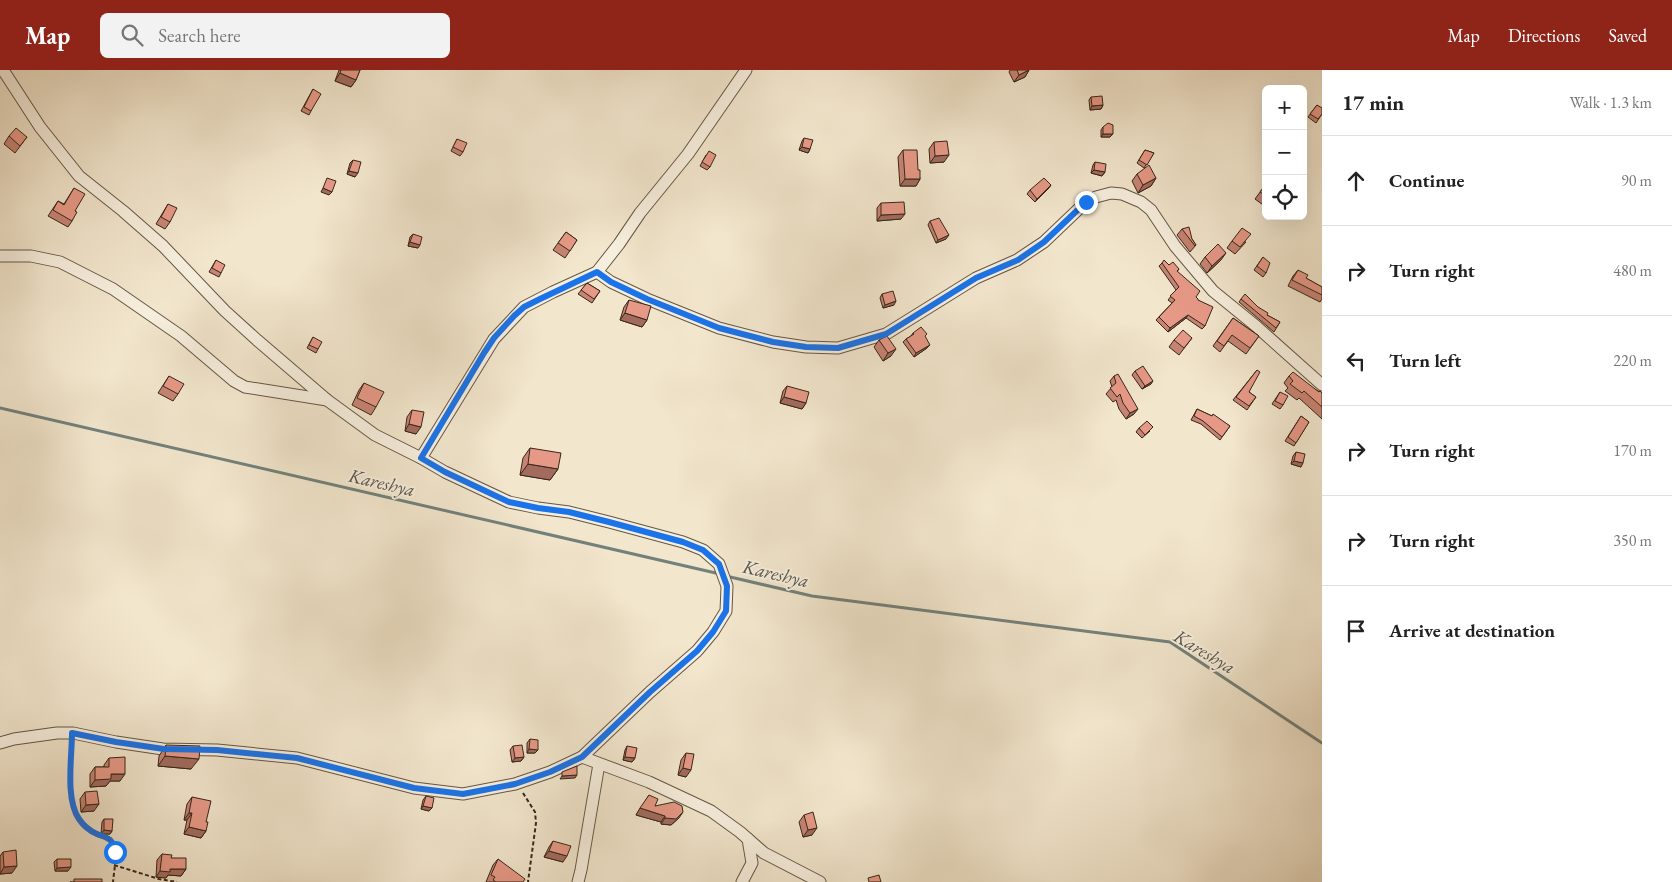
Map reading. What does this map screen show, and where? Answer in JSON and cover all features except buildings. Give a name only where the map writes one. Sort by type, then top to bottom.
[{"type":"street","points":[[0,743],[14,739],[57,733],[72,733],[164,749],[217,750],[297,758],[414,788],[463,794],[515,784],[550,772],[582,757],[650,692],[697,651],[713,632],[726,611],[727,586],[719,564],[703,550],[683,542],[569,512],[509,502],[445,472],[375,435],[327,400],[231,316],[163,246],[123,210],[79,176],[40,127],[4,70]]},
{"type":"street","points":[[421,458],[494,338],[524,307],[597,272],[640,213],[688,154],[746,70]]},
{"type":"street","points":[[597,272],[611,282],[647,299],[719,328],[773,342],[806,347],[838,348],[886,334],[976,278],[1018,260],[1044,242],[1086,202],[1111,193],[1122,194],[1142,202],[1151,210],[1161,222],[1175,246],[1213,291],[1256,326],[1322,385]]},
{"type":"street","points":[[0,256],[31,256],[55,260],[70,266],[113,289],[181,336],[234,381],[245,387],[260,391],[327,400]]},
{"type":"street","points":[[582,757],[649,782],[710,811],[764,852],[820,882]]},
{"type":"street","points":[[578,882],[599,764]]},
{"type":"street","points":[[742,882],[752,863],[748,839]]},
{"type":"path","points":[[72,733],[71,797],[74,808],[86,826],[94,833],[111,840],[114,845],[113,882]]},
{"type":"path","points":[[515,784],[524,794],[535,812],[536,823],[528,882]]},
{"type":"path","points":[[114,866],[159,880],[177,882]]},
{"type":"waterway","name":"Kareshya","points":[[0,408],[720,574]]},
{"type":"waterway","name":"Kareshya","points":[[726,576],[812,596],[1170,642],[1322,743]]},
{"type":"route","points":[[115,852],[111,840],[94,833],[79,818],[74,808],[71,797],[72,733],[164,749],[217,750],[297,758],[414,788],[463,794],[515,784],[550,772],[582,757],[650,692],[697,651],[713,632],[726,611],[727,586],[719,564],[703,550],[683,542],[569,512],[509,502],[445,472],[421,458],[494,338],[524,307],[597,272],[611,282],[647,299],[719,328],[773,342],[806,347],[838,348],[886,334],[976,278],[1018,260],[1044,242],[1086,202]]}]
